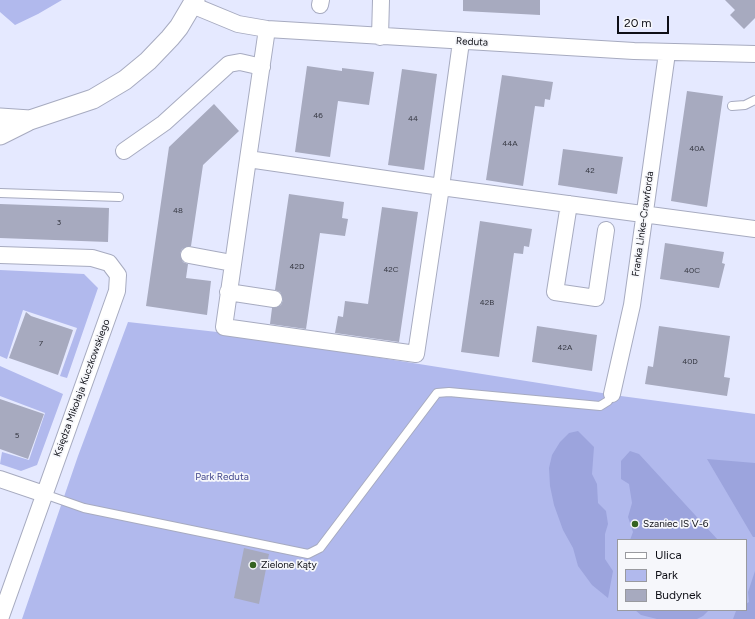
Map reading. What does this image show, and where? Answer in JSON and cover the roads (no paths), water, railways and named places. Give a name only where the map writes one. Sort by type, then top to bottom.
[{"type":"street","points":[[380,37],[381,0]]},
{"type":"street","points":[[0,135],[30,120],[87,102],[125,80],[160,49],[179,27],[194,2]]},
{"type":"street","name":"Reduta","points":[[194,2],[238,24],[267,29],[461,42],[667,52],[755,54]]},
{"type":"street","points":[[267,29],[232,263],[224,327],[416,354],[461,42]]},
{"type":"street","name":"Franka Linke-Crawforda","points":[[612,394],[632,305],[667,52]]},
{"type":"street","points":[[124,151],[164,123],[229,64],[240,62],[262,67]]},
{"type":"street","points":[[0,118],[30,120]]},
{"type":"street","points":[[248,158],[441,187],[755,229]]},
{"type":"street","points":[[569,204],[555,292],[596,298],[606,230]]},
{"type":"street","name":"Księdza Mikołaja Kuczkowskiego","points":[[0,255],[92,258],[109,263],[118,275],[117,291],[44,494],[4,596],[0,619]]},
{"type":"street","points":[[189,255],[232,263]]},
{"type":"street","points":[[228,292],[274,299]]},
{"type":"street","points":[[0,479],[44,494]]},
{"type":"lane","points":[[732,106],[745,106],[755,100]]},
{"type":"lane","points":[[0,193],[119,197]]},
{"type":"lane","points":[[606,230],[609,210]]},
{"type":"lane","points":[[44,494],[84,508],[308,554],[320,548],[437,393],[449,392],[600,406],[608,402],[612,394]]},
{"type":"place","name":"Szaniec IS V-6","points":[[635,524]]},
{"type":"place","name":"Zielone Kąty","points":[[253,565]]},
{"type":"park label","name":"Park Reduta","points":[[222,477]]}]
